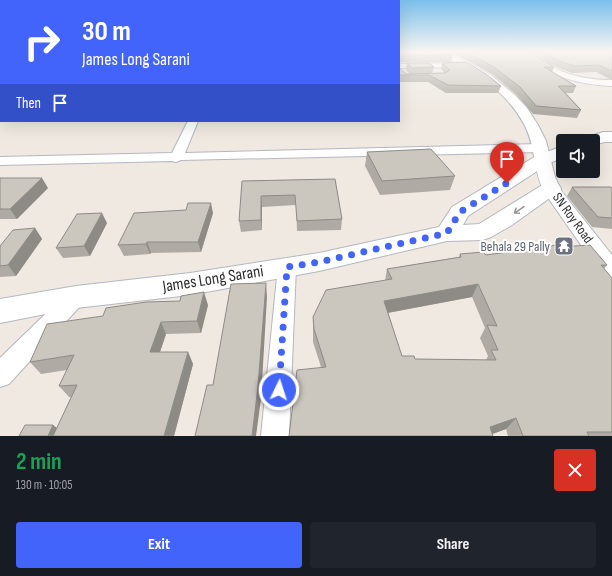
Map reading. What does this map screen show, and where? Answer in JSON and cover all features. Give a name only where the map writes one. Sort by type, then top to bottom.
[{"type":"main road","points":[[600,138],[612,137]]},
{"type":"main road","points":[[447,233],[460,212],[542,154],[556,152]]},
{"type":"main road","name":"James Long Sarani","points":[[0,311],[76,297],[190,284],[319,262],[447,233],[483,232],[504,220],[551,188]]},
{"type":"street","name":"SN Roy Road","points":[[477,71],[501,87],[514,100],[533,127],[542,154],[543,168],[551,188],[612,272]]},
{"type":"street","points":[[558,71],[573,79],[588,82],[612,83]]},
{"type":"street","points":[[176,158],[193,122]]},
{"type":"street","points":[[0,161],[542,154]]},
{"type":"street","points":[[275,436],[287,267]]},
{"type":"street","points":[[0,375],[76,297]]},
{"type":"building","points":[[400,71],[403,71],[406,74],[445,73],[448,71],[482,71],[501,86],[448,85],[429,75],[400,75]]},
{"type":"building","points":[[500,71],[551,71],[576,86],[558,86],[581,110],[536,106],[520,87]]},
{"type":"building","points":[[431,149],[455,176],[382,181],[367,152]]},
{"type":"building","points":[[0,178],[42,178],[10,209],[0,209]]},
{"type":"building","points":[[335,179],[342,219],[297,221],[295,195],[261,196],[261,220],[239,221],[242,181]]},
{"type":"building","points":[[572,187],[611,187],[612,218],[598,217]]},
{"type":"building","points":[[188,203],[211,203],[198,242],[147,242],[146,244],[118,245],[134,213],[186,210]]},
{"type":"building","points":[[102,213],[84,246],[56,248],[77,214]]},
{"type":"building","points":[[35,228],[8,265],[0,266],[0,246],[13,230]]},
{"type":"building","points":[[557,245],[559,247],[590,245],[607,265],[601,265],[612,278],[612,432],[587,432],[589,436],[523,436],[516,418],[490,427],[493,436],[289,436],[297,370],[326,367],[314,329],[313,317],[326,290],[392,279],[387,269],[461,257],[460,254],[483,252],[486,255]],"holes":[[[478,284],[497,326],[487,325],[498,350],[491,350],[496,360],[415,359],[414,356],[402,356],[384,301]]]},
{"type":"building","points":[[266,283],[258,386],[252,436],[195,436],[207,385],[213,385],[231,284]]},
{"type":"building","points":[[204,292],[197,321],[161,322],[150,352],[188,352],[164,436],[53,436],[77,385],[59,386],[74,355],[30,362],[47,324],[103,316],[106,308],[146,302],[180,301],[181,296]]},
{"type":"building","points":[[25,425],[53,425],[48,436],[19,436]]},
{"type":"place","name":"Behala 29 Pally","points":[[564,246]]},
{"type":"route","points":[[279,390],[287,267],[319,262],[423,240],[447,233],[460,212],[507,183]]}]
